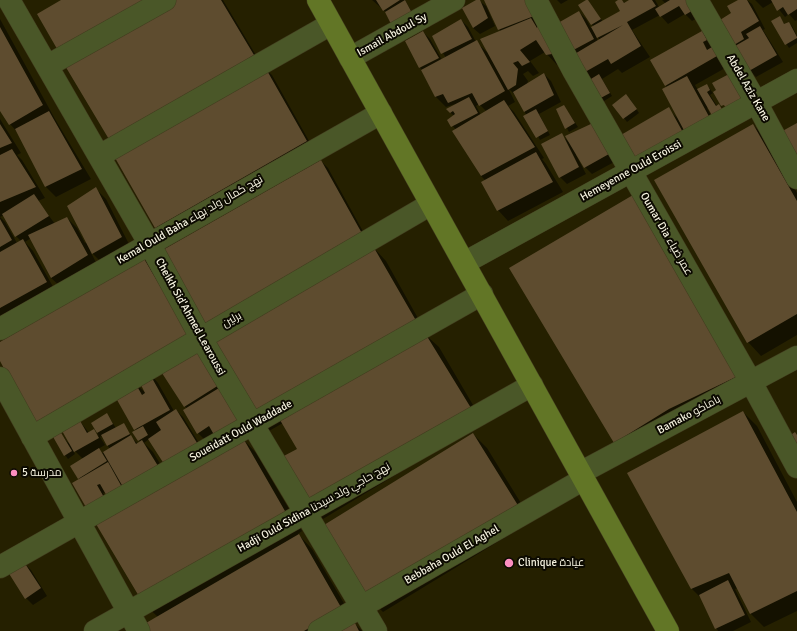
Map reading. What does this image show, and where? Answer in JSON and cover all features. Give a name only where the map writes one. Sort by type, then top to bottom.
[{"type":"street","name":"Cheikh Sid'Ahmed Learoussi","points":[[9,0],[149,243],[201,338],[376,631]]},
{"type":"street","points":[[47,66],[165,0]]},
{"type":"street","points":[[318,0],[668,631]]},
{"type":"street","name":"Ismail Abdoul Sy","points":[[350,58],[454,0]]},
{"type":"street","name":"Oumar Dia عمر ضياء","points":[[536,0],[630,172],[751,382],[797,467]]},
{"type":"street","name":"Abdel Aziz Kane","points":[[697,0],[756,102],[797,178]]},
{"type":"street","points":[[99,156],[331,24]]},
{"type":"street","name":"Hemeyenne Ould Eroissi","points":[[464,263],[797,80]]},
{"type":"street","name":"Kemal Ould Baha نهج كمال ولد بهاء","points":[[0,329],[149,243],[381,113]]},
{"type":"street","name":"برلين","points":[[32,437],[431,204]]},
{"type":"street","name":"Soueidatt Ould Waddade","points":[[0,567],[482,294]]},
{"type":"street","name":"Bamako باماكو","points":[[582,476],[797,357]]},
{"type":"street","points":[[0,378],[140,631]]},
{"type":"street","name":"Hadji Ould Sidina نهج حاجي ولد سيدنا","points":[[95,631],[532,385]]},
{"type":"street","name":"Bebbaha Ould El Aghel","points":[[319,631],[582,476]]},
{"type":"building","points":[[61,0],[152,0],[60,54],[37,14]]},
{"type":"building","points":[[170,0],[221,0],[254,55],[110,141],[64,64]]},
{"type":"building","points":[[376,0],[400,0],[383,11]]},
{"type":"building","points":[[405,0],[412,13],[391,24],[385,12]]},
{"type":"building","points":[[476,0],[480,0],[488,18],[473,28],[462,8]]},
{"type":"building","points":[[484,0],[526,0],[534,16],[498,30]]},
{"type":"building","points":[[588,0],[601,19],[591,25],[578,5]]},
{"type":"building","points":[[622,0],[624,3],[629,0],[652,0],[656,6],[627,22],[641,46],[611,64],[608,59],[578,76],[568,58],[623,25],[597,38],[591,27],[620,11],[615,2]]},
{"type":"building","points":[[670,0],[689,0],[695,9],[685,15],[679,6],[660,17],[655,9]]},
{"type":"building","points":[[738,0],[747,0],[759,21],[741,32],[744,39],[734,45],[720,20],[731,13],[727,6]]},
{"type":"building","points":[[771,0],[797,0],[797,9],[788,15],[783,7],[777,11]]},
{"type":"building","points":[[579,11],[594,39],[566,54],[551,27]]},
{"type":"building","points":[[780,16],[784,24],[789,22],[797,37],[785,45],[771,21]]},
{"type":"building","points":[[531,18],[537,28],[539,22],[558,53],[546,55],[536,40],[520,50],[530,62],[522,66],[518,61],[513,63],[518,69],[516,85],[508,90],[480,39]]},
{"type":"building","points":[[461,19],[472,39],[441,54],[432,36]]},
{"type":"building","points":[[760,26],[777,55],[749,71],[735,46],[749,38],[746,34]]},
{"type":"building","points":[[0,27],[43,105],[9,125],[0,111]]},
{"type":"building","points":[[423,31],[439,58],[419,68],[405,41]]},
{"type":"building","points":[[702,31],[707,40],[703,42],[707,50],[712,47],[717,56],[665,86],[650,60]]},
{"type":"building","points":[[477,40],[505,91],[479,106],[472,93],[448,103],[443,94],[435,97],[421,70]]},
{"type":"building","points":[[265,67],[307,141],[155,228],[114,156]]},
{"type":"building","points":[[544,73],[554,95],[524,112],[513,92]]},
{"type":"building","points":[[599,74],[610,93],[597,100],[586,82]]},
{"type":"building","points":[[729,74],[746,102],[728,112],[724,105],[721,106],[713,92],[716,90],[712,83]]},
{"type":"building","points":[[687,76],[712,122],[687,136],[662,89]]},
{"type":"building","points":[[707,84],[710,90],[707,92],[716,106],[719,104],[724,113],[714,119],[697,89]]},
{"type":"building","points":[[626,94],[637,109],[623,119],[612,105]]},
{"type":"building","points":[[469,97],[478,113],[451,127],[447,120],[455,114],[453,111],[450,113],[446,109]]},
{"type":"building","points":[[504,100],[535,147],[481,176],[452,131]]},
{"type":"building","points":[[564,105],[575,123],[565,129],[556,109]]},
{"type":"building","points":[[669,107],[685,136],[631,167],[614,139]]},
{"type":"building","points":[[536,109],[548,131],[536,138],[523,116]]},
{"type":"building","points":[[49,111],[82,169],[45,187],[15,129]]},
{"type":"building","points":[[593,123],[609,154],[584,168],[565,136]]},
{"type":"building","points":[[797,123],[797,169],[777,134]]},
{"type":"building","points":[[0,124],[12,143],[0,148]]},
{"type":"building","points":[[753,124],[797,201],[797,314],[747,343],[654,180]]},
{"type":"building","points":[[562,133],[579,167],[559,178],[541,144]]},
{"type":"building","points":[[12,149],[36,187],[0,202],[0,155]]},
{"type":"building","points":[[536,152],[553,182],[497,211],[481,182]]},
{"type":"building","points":[[321,160],[364,237],[204,328],[161,251]]},
{"type":"building","points":[[96,187],[122,237],[92,254],[67,206]]},
{"type":"building","points":[[34,194],[49,216],[15,237],[2,214]]},
{"type":"building","points":[[633,195],[740,375],[669,409],[614,443],[509,268]]},
{"type":"building","points":[[67,217],[88,255],[51,278],[28,235]]},
{"type":"building","points":[[0,219],[12,240],[0,247]]},
{"type":"building","points":[[23,239],[47,282],[0,308],[0,252]]},
{"type":"building","points":[[373,246],[418,324],[255,418],[210,341]]},
{"type":"building","points":[[143,257],[189,335],[34,425],[0,361],[0,342]]},
{"type":"building","points":[[425,333],[471,408],[309,506],[280,458],[297,449],[280,420]]},
{"type":"building","points":[[195,348],[219,385],[184,407],[160,370]]},
{"type":"building","points":[[148,371],[170,410],[134,430],[112,391],[133,379],[142,395],[145,393],[137,377]]},
{"type":"building","points":[[219,388],[241,425],[217,440],[209,426],[197,434],[183,410]]},
{"type":"building","points":[[176,409],[199,446],[166,467],[148,439],[161,430],[156,422]]},
{"type":"building","points":[[743,411],[797,512],[797,591],[750,614],[729,573],[691,589],[627,473]]},
{"type":"building","points":[[107,413],[113,424],[97,433],[91,423]]},
{"type":"building","points":[[79,419],[87,433],[94,429],[99,438],[74,452],[61,429]]},
{"type":"building","points":[[124,423],[130,434],[107,446],[101,435]]},
{"type":"building","points":[[143,426],[148,435],[138,441],[132,432]]},
{"type":"building","points":[[60,431],[72,451],[64,456],[52,435]]},
{"type":"building","points":[[795,432],[797,435],[797,454],[785,439]]},
{"type":"building","points":[[473,433],[519,507],[369,599],[324,525]]},
{"type":"building","points":[[131,435],[136,444],[142,440],[158,466],[123,487],[103,452]]},
{"type":"building","points":[[243,438],[289,518],[143,603],[96,524]]},
{"type":"building","points":[[99,448],[107,461],[78,479],[70,466]]},
{"type":"building","points":[[108,462],[123,489],[108,498],[100,484],[97,485],[105,499],[87,509],[72,483]]},
{"type":"building","points":[[299,534],[342,609],[304,631],[150,631],[146,623]]},
{"type":"building","points":[[24,562],[41,588],[25,599],[8,572]]},
{"type":"building","points":[[728,580],[745,615],[715,629],[699,595]]},
{"type":"building","points":[[354,621],[359,631],[337,631]]},
{"type":"place","name":"مدرسة 5","points":[[14,473]]},
{"type":"place","name":"Clinique عيادة","points":[[509,563]]}]
